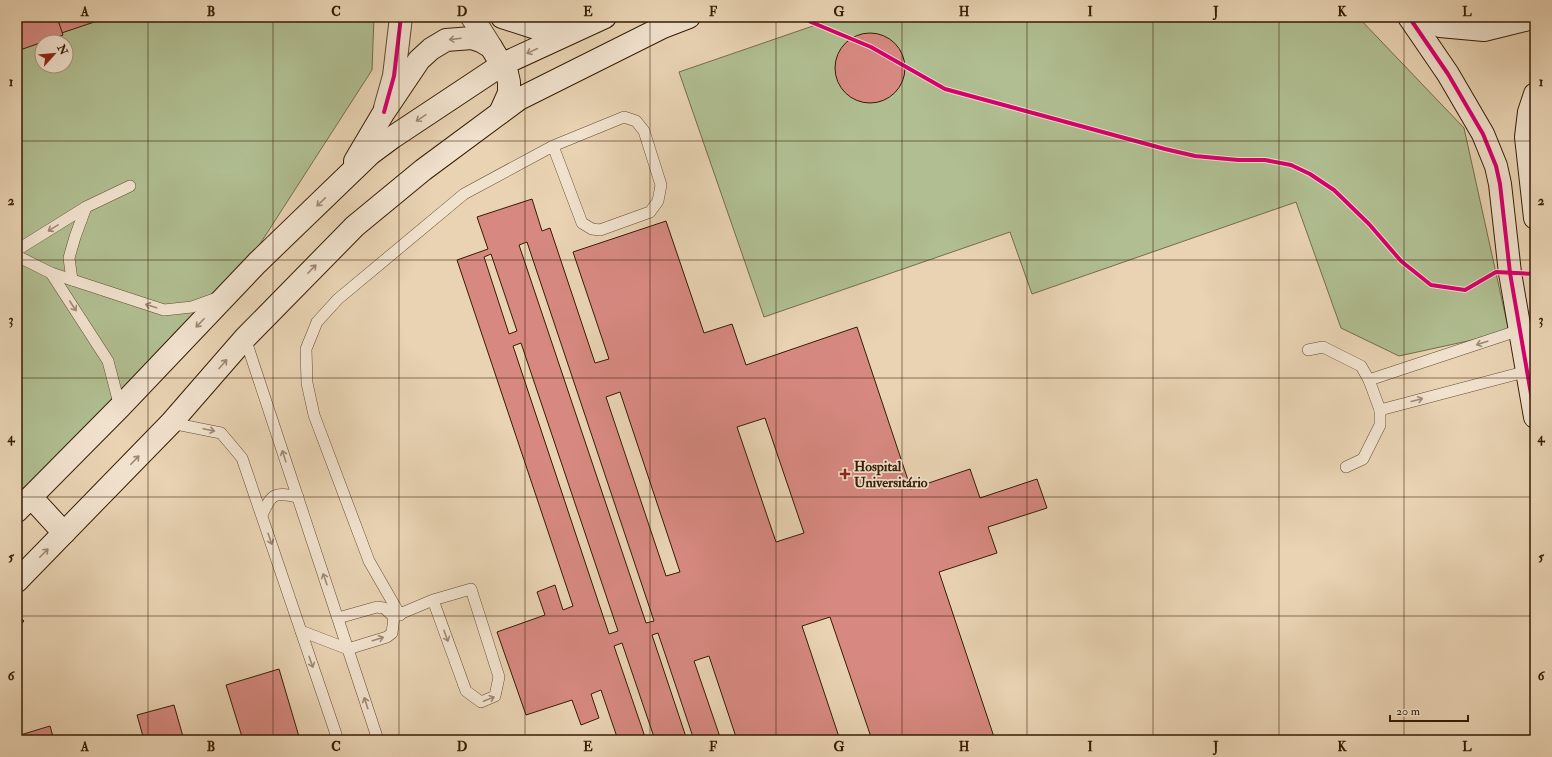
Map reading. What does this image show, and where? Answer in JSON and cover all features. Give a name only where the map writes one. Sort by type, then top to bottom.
[{"type":"main road","points":[[384,112],[394,76],[401,17]]},
{"type":"main road","points":[[472,17],[507,73],[509,93],[500,113]]},
{"type":"main road","points":[[502,17],[536,28],[569,33]]},
{"type":"main road","points":[[64,533],[24,504],[120,407],[257,264],[370,154],[497,56],[569,33],[605,17]]},
{"type":"main road","points":[[17,581],[171,422],[245,338],[355,226],[423,170],[500,113],[526,96],[663,27],[689,17]]},
{"type":"main road","points":[[1409,17],[1448,74],[1483,134],[1496,166],[1500,184],[1510,273],[1535,417]]},
{"type":"main road","points":[[1424,17],[1440,26],[1484,30],[1526,20],[1529,17]]},
{"type":"main road","points":[[343,181],[384,112],[419,60],[431,49],[446,40],[472,38],[481,41],[497,56]]},
{"type":"main road","points":[[1535,94],[1529,112],[1526,137],[1535,218]]},
{"type":"lane","points":[[301,631],[348,649],[392,633],[397,616],[369,561],[314,415],[307,383],[306,349],[318,322],[338,298],[464,194],[553,146],[624,117],[636,121],[644,131],[661,185],[658,201],[650,212],[600,230],[592,229],[582,224],[553,146]]},
{"type":"lane","points":[[17,250],[86,207],[130,186]]},
{"type":"lane","points":[[72,280],[69,258],[86,207]]},
{"type":"lane","points":[[17,256],[52,274],[164,310],[192,307],[229,293]]},
{"type":"lane","points":[[52,274],[108,361],[120,407]]},
{"type":"lane","points":[[1369,380],[1520,330]]},
{"type":"lane","points":[[245,338],[378,740]]},
{"type":"lane","points":[[1308,350],[1323,347],[1361,366],[1369,380],[1380,410],[1380,425],[1363,459],[1346,467]]},
{"type":"lane","points":[[1380,410],[1528,371]]},
{"type":"lane","points":[[171,422],[221,433],[242,458],[338,740]]},
{"type":"lane","points":[[262,515],[269,500],[276,495],[282,494],[298,497]]},
{"type":"lane","points":[[397,616],[433,600],[471,589],[498,677],[495,696],[481,702],[466,691],[433,600]]},
{"type":"lane","points":[[338,618],[377,607],[384,608],[397,616]]},
{"type":"green space","points":[[17,17],[374,17],[372,70],[249,261],[17,500]]},
{"type":"green space","points":[[839,17],[927,17],[936,20],[983,17],[1358,17],[1464,128],[1509,332],[1399,356],[1341,328],[1296,202],[1032,294],[1010,232],[764,317],[679,72]]},
{"type":"building","points":[[17,17],[109,17],[59,34],[34,34],[34,42],[17,48]]},
{"type":"building","points":[[17,17],[57,17],[63,34],[34,34],[34,45],[17,51]]},
{"type":"building","points":[[870,33],[889,39],[899,49],[905,68],[899,87],[889,97],[870,103],[851,97],[841,87],[835,68],[841,49],[851,39]]},
{"type":"building","name":"Hospital Universitário","points":[[532,199],[542,231],[550,228],[595,363],[609,359],[573,252],[666,221],[704,333],[732,324],[746,365],[857,327],[911,489],[970,469],[980,498],[1037,479],[1047,508],[988,527],[997,553],[939,572],[995,740],[872,740],[830,617],[802,626],[840,740],[737,740],[709,656],[694,661],[721,740],[694,740],[658,633],[652,635],[687,740],[655,740],[622,643],[614,646],[646,740],[618,740],[601,690],[591,694],[599,718],[581,725],[572,700],[526,715],[497,632],[545,615],[537,592],[555,585],[563,610],[573,606],[457,260],[488,249],[477,217]],"holes":[[[527,242],[654,621],[646,623],[519,245]],[[491,254],[517,331],[509,334],[484,257]],[[521,343],[618,631],[609,634],[513,346]],[[620,392],[680,572],[666,576],[606,397]],[[765,418],[804,533],[776,542],[737,427]]]},
{"type":"building","points":[[17,615],[24,621],[17,629]]},
{"type":"building","points":[[279,669],[300,740],[243,740],[226,685]]},
{"type":"building","points":[[174,705],[184,740],[144,740],[137,715]]},
{"type":"building","points":[[50,726],[54,740],[17,740],[17,736]]},
{"type":"cycle path","points":[[384,112],[394,76],[401,17]]},
{"type":"cycle path","points":[[799,17],[871,47],[945,89],[1195,156],[1238,160],[1265,160],[1291,165],[1310,174],[1334,190],[1369,224],[1401,261],[1431,285],[1465,290],[1496,272],[1535,274]]},
{"type":"cycle path","points":[[1409,17],[1448,74],[1483,134],[1496,166],[1500,184],[1510,273],[1535,417]]},
{"type":"place","name":"Hospital Universitário","points":[[845,474]]}]
